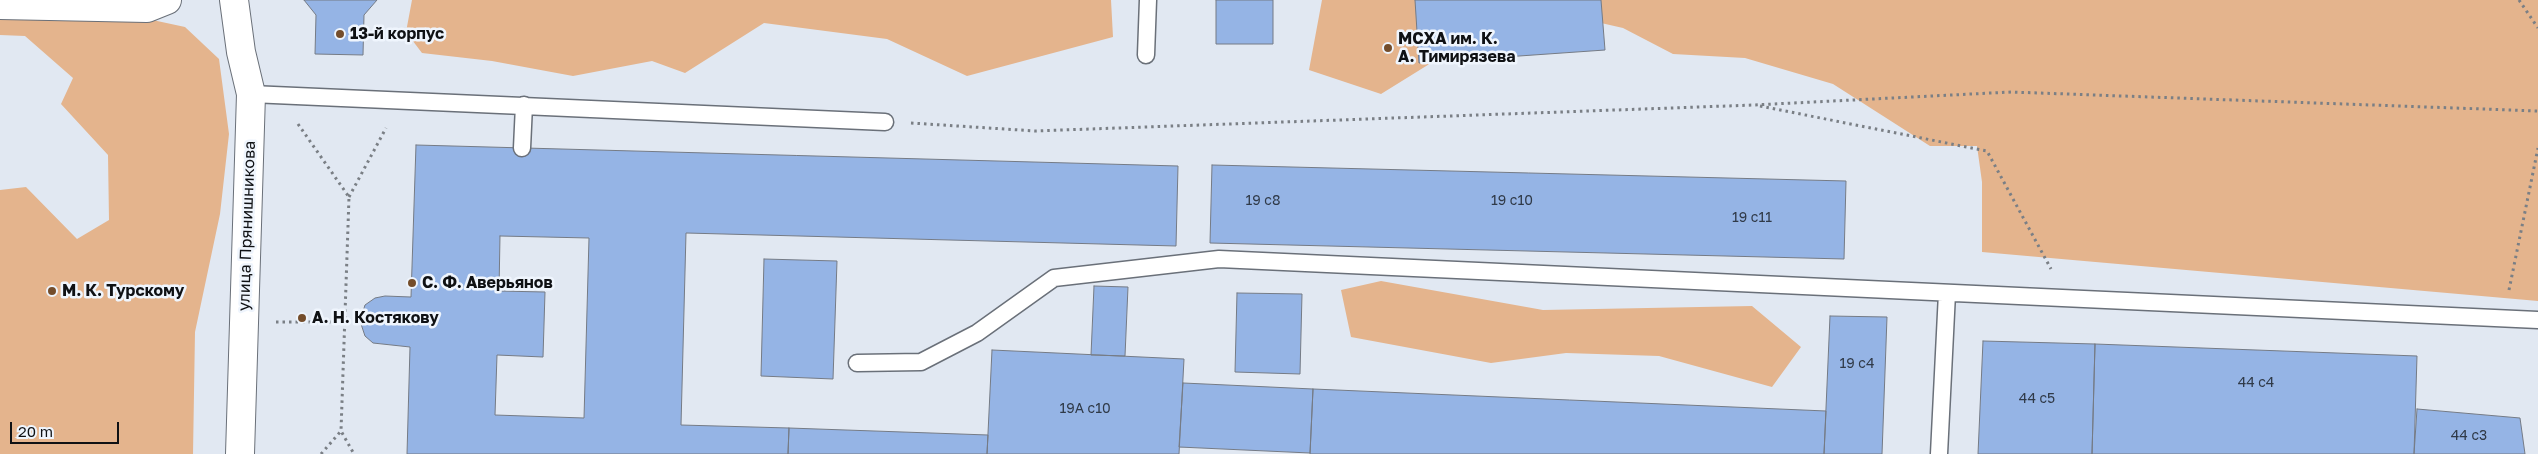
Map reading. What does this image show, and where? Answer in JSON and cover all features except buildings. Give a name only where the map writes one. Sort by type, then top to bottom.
[{"type":"street","points":[[0,5],[147,8],[167,0]]},
{"type":"street","name":"улица Прянишникова","points":[[234,0],[241,52],[251,94],[240,454]]},
{"type":"lane","points":[[1146,55],[1148,0]]},
{"type":"lane","points":[[251,94],[885,122]]},
{"type":"lane","points":[[522,148],[524,105]]},
{"type":"lane","points":[[857,363],[921,362],[977,332],[1054,278],[1219,259],[2538,320]]},
{"type":"lane","points":[[1939,454],[1947,292]]},
{"type":"path","points":[[2519,0],[2538,28]]},
{"type":"path","points":[[885,122],[1035,131],[1754,105],[2011,92],[2538,111]]},
{"type":"path","points":[[278,95],[349,197]]},
{"type":"path","points":[[1754,105],[1987,151],[2067,298]]},
{"type":"path","points":[[354,454],[341,431],[349,197],[390,119]]},
{"type":"path","points":[[2503,318],[2538,148]]},
{"type":"path","points":[[271,322],[345,322]]},
{"type":"path","points":[[321,454],[341,431]]},
{"type":"shaded area","points":[[412,0],[1111,0],[1113,37],[967,76],[887,39],[764,23],[685,73],[652,61],[573,76],[492,61],[422,53],[406,32]]},
{"type":"shaded area","points":[[1322,0],[1461,0],[1453,24],[1431,63],[1381,94],[1309,70]]},
{"type":"shaded area","points":[[1500,0],[2538,0],[2538,301],[1982,252],[1982,182],[1977,146],[1930,146],[1833,84],[1745,58],[1673,54],[1623,28]]},
{"type":"shaded area","points":[[0,8],[134,16],[185,27],[219,59],[229,134],[220,214],[195,332],[193,454],[0,454],[0,190],[26,187],[77,239],[109,220],[108,155],[61,104],[73,78],[25,36],[0,35]]},
{"type":"shaded area","points":[[1381,281],[1543,310],[1752,306],[1801,347],[1772,387],[1659,356],[1566,353],[1491,363],[1351,337],[1341,290]]},
{"type":"place","name":"13-й корпус","points":[[340,34]]},
{"type":"place","name":"МСХА им. К. А. Тимирязева","points":[[1388,48]]},
{"type":"place","name":"С. Ф. Аверьянов","points":[[412,283]]},
{"type":"place","name":"М. К. Турскому","points":[[52,291]]},
{"type":"place","name":"А. Н. Костякову","points":[[302,318]]}]
